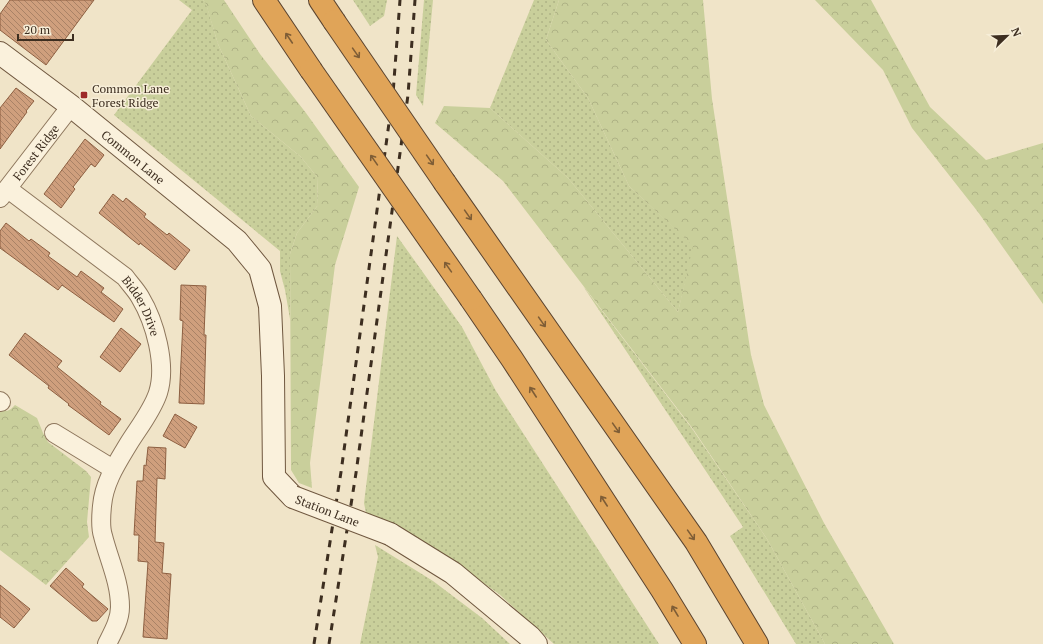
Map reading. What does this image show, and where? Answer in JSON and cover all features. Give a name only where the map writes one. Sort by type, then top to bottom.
[{"type":"highway","points":[[264,0],[512,359],[662,590],[694,644]]},
{"type":"highway","points":[[320,0],[696,542],[757,644]]},
{"type":"street","name":"Common Lane","points":[[0,53],[71,106],[237,241],[260,269]]},
{"type":"street","name":"Forest Ridge","points":[[4,194],[71,106]]},
{"type":"street","name":"Bidder Drive","points":[[4,194],[125,277],[140,296],[150,318],[158,342],[161,366],[158,392],[148,414],[113,469],[106,483],[102,504],[100,520],[102,535],[119,589],[120,608],[117,624],[107,644]]},
{"type":"street","name":"Station Lane","points":[[260,269],[270,306],[273,376],[274,477],[293,497],[390,534],[453,573],[530,637],[536,644]]},
{"type":"street","points":[[54,433],[113,469]]},
{"type":"green space","points":[[179,0],[203,0],[206,3],[218,44],[251,116],[301,157],[317,177],[318,205],[297,233],[290,254],[290,319],[280,271],[280,251],[114,115],[192,10]]},
{"type":"green space","points":[[203,0],[224,0],[260,54],[306,113],[359,187],[335,265],[310,463],[312,488],[299,483],[291,470],[290,254],[297,233],[318,205],[317,177],[301,157],[251,116],[218,44],[206,4]]},
{"type":"green space","points":[[353,0],[387,0],[384,16],[370,26]]},
{"type":"green space","points":[[424,0],[433,0],[423,106],[416,95]]},
{"type":"green space","points":[[534,0],[559,0],[546,40],[588,98],[629,186],[694,246],[678,312],[568,178],[490,108]]},
{"type":"green space","points":[[559,0],[703,0],[712,99],[751,355],[764,405],[824,523],[894,644],[825,644],[767,539],[693,429],[503,181],[435,123],[444,106],[490,108],[568,178],[678,312],[693,246],[629,186],[588,98],[546,40]]},
{"type":"green space","points":[[815,0],[871,0],[930,107],[986,160],[1043,143],[1043,304],[978,212],[912,128],[883,70]]},
{"type":"green space","points":[[397,236],[462,327],[496,391],[659,644],[554,644],[499,594],[445,556],[366,513],[364,503]]},
{"type":"green space","points":[[583,286],[693,430],[767,539],[825,644],[796,644],[730,536],[743,527]]},
{"type":"green space","points":[[15,405],[37,418],[48,442],[86,471],[91,477],[87,522],[89,537],[46,585],[0,550],[0,407],[7,411]]},
{"type":"green space","points":[[375,545],[433,581],[482,618],[510,644],[360,644],[378,557]]},
{"type":"building","points":[[10,0],[94,0],[46,65],[0,30],[0,14]]},
{"type":"building","points":[[16,88],[34,101],[0,149],[0,108]]},
{"type":"building","points":[[85,139],[104,155],[95,167],[91,164],[73,187],[75,189],[61,208],[44,194]]},
{"type":"building","points":[[113,194],[123,202],[126,198],[146,214],[144,217],[167,235],[169,233],[190,250],[175,270],[140,243],[139,245],[99,213]]},
{"type":"building","points":[[6,223],[29,241],[31,239],[50,253],[48,256],[77,277],[81,271],[104,288],[101,292],[123,309],[114,322],[62,285],[58,290],[0,248],[0,231]]},
{"type":"building","points":[[181,285],[206,286],[204,404],[179,403],[183,321],[180,320]]},
{"type":"building","points":[[121,328],[141,344],[120,372],[100,357]]},
{"type":"building","points":[[25,333],[62,361],[57,367],[101,402],[100,404],[121,419],[109,435],[68,405],[69,404],[48,388],[49,386],[9,355]]},
{"type":"building","points":[[175,414],[197,427],[185,448],[163,436]]},
{"type":"building","points":[[148,447],[166,448],[165,479],[157,478],[155,542],[164,543],[162,573],[171,574],[167,639],[143,637],[148,562],[138,561],[139,535],[134,535],[137,481],[143,481],[144,465],[146,466]]},
{"type":"building","points":[[66,568],[84,584],[82,587],[108,609],[97,621],[92,621],[50,586]]},
{"type":"building","points":[[0,585],[30,609],[14,628],[0,617]]},
{"type":"railway","points":[[314,644],[341,472],[393,94],[400,0]]},
{"type":"railway","points":[[329,644],[356,473],[408,95],[415,0]]},
{"type":"place","name":"Common Lane Forest Ridge","points":[[84,95]]}]
